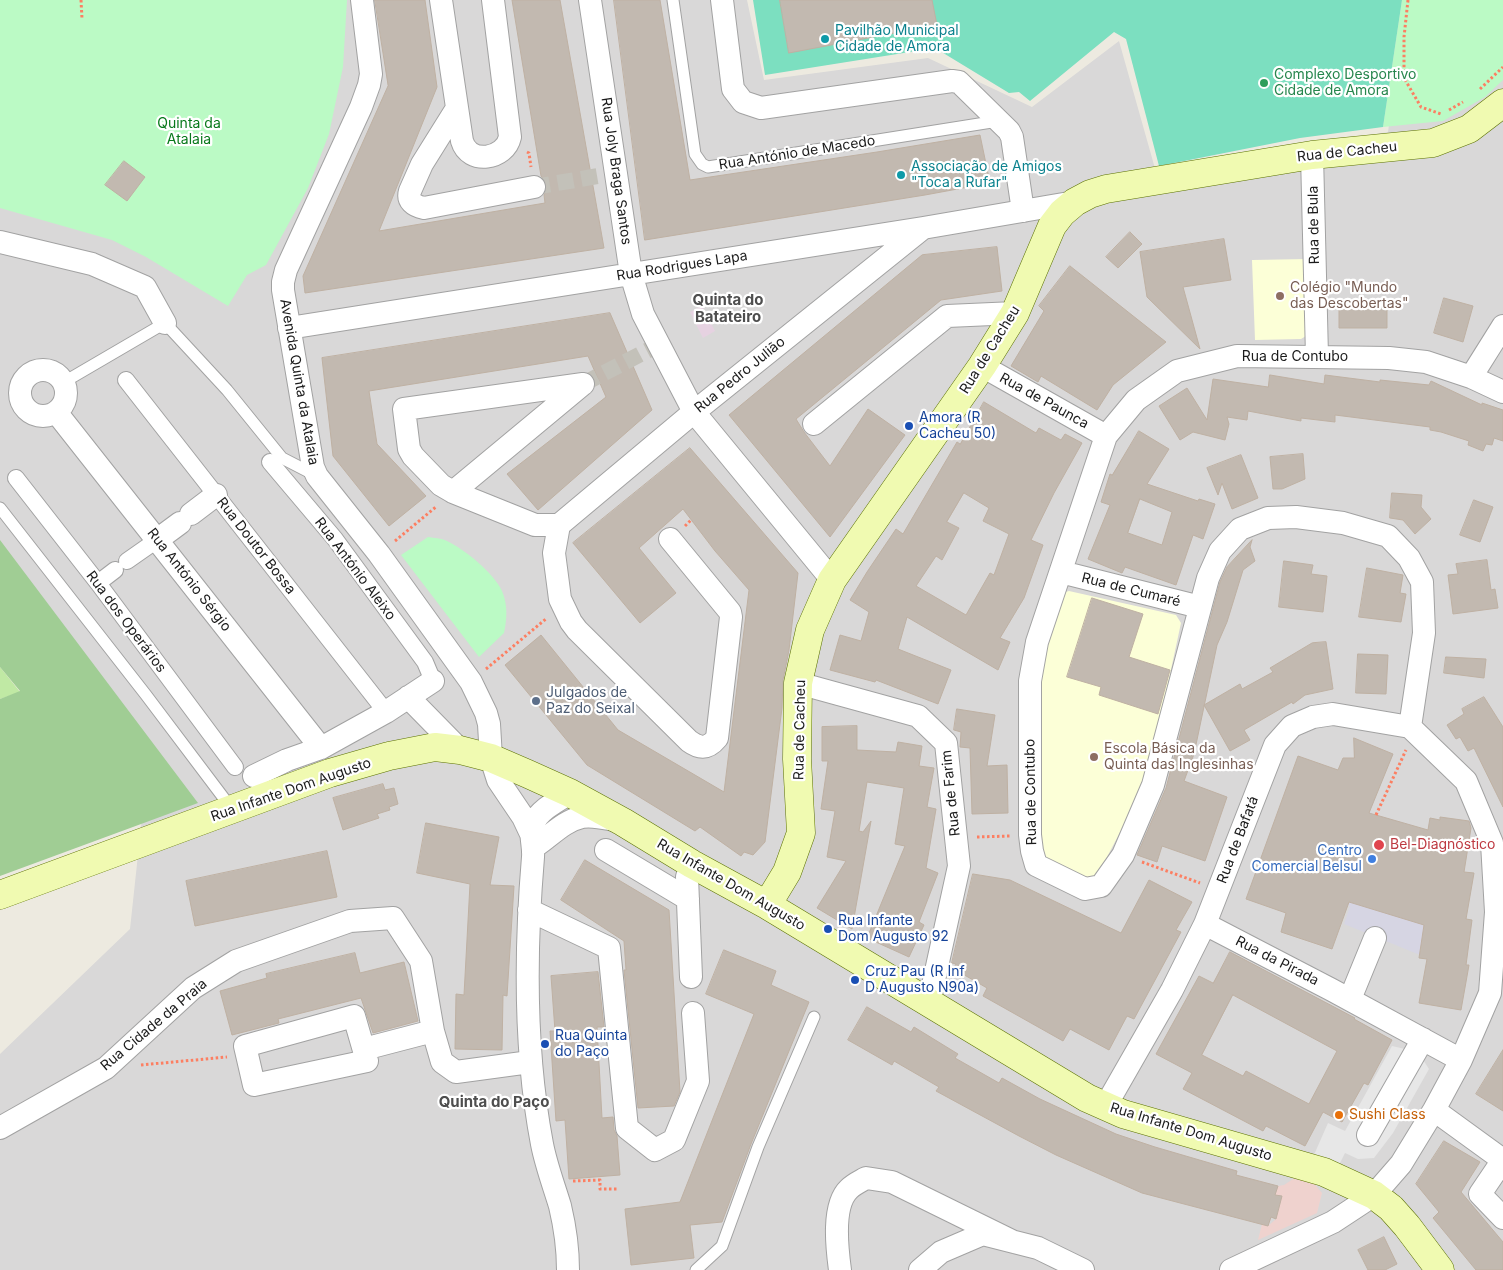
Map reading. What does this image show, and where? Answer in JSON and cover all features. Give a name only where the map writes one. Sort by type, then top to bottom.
[{"type":"main road","name":"Rua de Cacheu","points":[[767,905],[787,872],[801,833],[797,759],[798,683],[810,630],[832,580],[982,366],[1015,313],[1052,226],[1062,213],[1090,194],[1106,189],[1312,155],[1433,143],[1470,129],[1503,103]]},
{"type":"main road","name":"Rua Infante Dom Augusto","points":[[0,895],[330,773],[389,756],[435,747],[460,750],[491,758],[570,793],[623,822],[692,864],[767,905],[1087,1098],[1105,1107],[1123,1114],[1324,1172],[1374,1195],[1392,1208],[1440,1270]]},
{"type":"street","name":"Avenida Quinta da Atalaia","points":[[362,0],[371,74],[369,85],[361,107],[284,275],[283,290],[289,328],[313,467],[317,476],[379,554],[471,682],[486,713],[489,724],[491,758]]},
{"type":"street","points":[[441,0],[462,141],[468,151],[484,157],[493,156],[504,149],[508,143],[510,131],[493,0]]},
{"type":"street","name":"Rua Joly Braga Santos","points":[[590,0],[631,274],[643,314],[694,412],[832,580]]},
{"type":"street","points":[[722,0],[733,89],[743,102],[760,108],[952,81],[962,84],[1009,131],[1012,137],[1023,211]]},
{"type":"street","points":[[458,108],[422,164],[410,191],[410,200],[418,207],[424,208],[534,187]]},
{"type":"street","name":"Rua de Bula","points":[[1312,155],[1317,356]]},
{"type":"street","name":"Rua Rodrigues Lapa","points":[[289,328],[1076,202]]},
{"type":"street","name":"Rua Pedro Julião","points":[[559,525],[694,412],[923,228]]},
{"type":"street","points":[[0,242],[92,264],[145,286],[165,323]]},
{"type":"street","points":[[814,424],[947,316],[1015,313]]},
{"type":"street","points":[[1472,377],[1503,326]]},
{"type":"street","name":"Rua de Contubo","points":[[1412,729],[1424,633],[1422,582],[1409,558],[1388,536],[1343,523],[1296,517],[1268,518],[1240,529],[1220,550],[1208,578],[1153,785],[1123,854],[1101,886],[1085,889],[1036,865],[1030,835],[1030,681],[1037,642],[1106,436],[1136,400],[1177,371],[1237,356],[1389,358],[1426,362],[1472,377],[1503,392]]},
{"type":"street","name":"Rua de Paunca","points":[[982,366],[1106,436]]},
{"type":"street","points":[[44,370],[52,371],[64,382],[66,395],[61,407],[56,412],[49,416],[33,414],[22,403],[19,396],[20,388],[23,380],[29,374],[44,370]]},
{"type":"street","name":"Rua Doutor Bossa","points":[[126,380],[386,712]]},
{"type":"street","points":[[453,492],[583,384],[404,409],[407,443],[412,456],[441,485],[453,492],[535,525],[559,525],[554,553],[562,606],[576,630],[688,741],[700,747],[711,746],[717,738],[731,617],[730,612],[670,539]]},
{"type":"street","name":"Rua António Sérgio","points":[[56,412],[322,748]]},
{"type":"street","name":"Rua António Aleixo","points":[[270,462],[335,540],[425,662],[433,681]]},
{"type":"street","name":"Rua dos Operários","points":[[16,478],[244,771]]},
{"type":"street","points":[[98,583],[216,495]]},
{"type":"street","name":"Rua de Cumaré","points":[[1061,572],[1200,607]]},
{"type":"street","points":[[244,771],[287,760],[322,748],[386,712],[433,681]]},
{"type":"street","name":"Rua de Farim","points":[[798,683],[918,716],[946,743],[959,866],[929,1002]]},
{"type":"street","points":[[408,697],[460,750]]},
{"type":"street","name":"Rua de Bafatá","points":[[1105,1107],[1172,990],[1205,924],[1275,744],[1292,726],[1313,717],[1333,714],[1412,729]]},
{"type":"street","points":[[1231,1270],[1334,1222],[1374,1195],[1401,1164],[1434,1110],[1497,997],[1496,912],[1492,843],[1466,782],[1412,729]]},
{"type":"street","points":[[491,758],[498,780],[522,817],[532,840]]},
{"type":"street","points":[[558,828],[570,793]]},
{"type":"street","points":[[568,1270],[568,1250],[560,1207],[542,1146],[530,1062],[528,965],[533,824],[542,812],[570,793]]},
{"type":"street","points":[[532,840],[545,840],[558,828],[582,817],[623,822]]},
{"type":"street","points":[[606,850],[688,899]]},
{"type":"street","points":[[691,977],[687,877],[692,864]]},
{"type":"street","points":[[529,910],[609,948],[626,1128],[655,1150],[674,1140],[698,1081],[693,1013]]},
{"type":"street","name":"Rua Cidade da Praia","points":[[0,1128],[106,1068],[193,988],[236,961],[350,921],[393,918],[421,961],[433,1031],[442,1062],[456,1072],[530,1062]]},
{"type":"street","name":"Rua da Pirada","points":[[1205,924],[1350,999],[1462,1060]]},
{"type":"street","points":[[1350,999],[1375,938]]},
{"type":"street","points":[[354,1016],[364,1049],[367,1061],[254,1085],[245,1046],[354,1016]]},
{"type":"street","points":[[364,1049],[433,1031]]},
{"type":"street","points":[[1368,1135],[1423,1039]]},
{"type":"street","points":[[1434,1110],[1503,1160],[1480,1194],[1503,1218]]},
{"type":"street","points":[[840,1270],[837,1243],[839,1206],[848,1189],[866,1178],[892,1182],[1014,1242]]},
{"type":"street","points":[[920,1270],[940,1252],[983,1234],[1038,1248],[1083,1270]]},
{"type":"lane","name":"Rua António de Macedo","points":[[673,0],[695,154],[702,164],[708,167],[999,121]]},
{"type":"lane","points":[[64,382],[165,323],[227,390],[282,458],[317,476]]},
{"type":"lane","points":[[0,508],[232,809]]},
{"type":"lane","points":[[696,1270],[722,1246],[758,1147],[814,1017]]},
{"type":"path","points":[[81,0],[82,19]]},
{"type":"path","points":[[1408,0],[1404,37],[1404,78],[1422,107],[1440,115],[1467,100]]},
{"type":"path","points":[[1474,94],[1503,67]]},
{"type":"path","points":[[379,554],[453,492]]},
{"type":"path","points":[[471,682],[562,606]]},
{"type":"path","points":[[1376,815],[1412,729]]},
{"type":"path","points":[[956,838],[1030,835]]},
{"type":"path","points":[[1123,854],[1218,890]]},
{"type":"path","points":[[106,1068],[247,1055]]},
{"type":"path","points":[[570,1181],[600,1180],[600,1189],[618,1189]]},
{"type":"shaded area","points":[[276,0],[747,0],[764,80],[928,58],[1032,107],[1119,41],[1156,172],[1388,132],[1407,0],[1503,0],[1503,1270],[0,1270],[0,1054],[130,929],[147,771],[0,572],[0,182]]},
{"type":"shaded area","name":"Colégio \"Mundo das Descobertas\"","points":[[1308,259],[1306,336],[1301,339],[1255,340],[1252,260]]},
{"type":"shaded area","points":[[702,306],[715,331],[703,338],[690,312]]},
{"type":"shaded area","name":"Escola Básica da Quinta das Inglesinhas","points":[[1069,591],[1176,615],[1181,623],[1147,781],[1097,876],[1088,878],[1043,856],[1039,832],[1036,732],[1043,649],[1062,593]]},
{"type":"shaded area","name":"Centro Comercial Belsul","points":[[1331,794],[1376,815],[1412,825],[1423,831],[1426,912],[1420,955],[1344,924],[1350,906],[1299,891]]},
{"type":"shaded area","points":[[1392,1046],[1405,1049],[1422,1058],[1429,1069],[1393,1133],[1374,1158],[1358,1159],[1345,1153],[1339,1165],[1313,1157],[1328,1123],[1345,1131]]},
{"type":"shaded area","points":[[1296,1177],[1312,1181],[1322,1193],[1317,1213],[1258,1240],[1262,1224],[1268,1226],[1276,1219],[1281,1196],[1275,1195],[1278,1186],[1284,1185]]},
{"type":"green space","name":"Quinta da Atalaia","points":[[0,0],[347,0],[343,67],[329,134],[308,188],[266,265],[247,275],[228,306],[146,257],[112,240],[0,208]]},
{"type":"green space","name":"Complexo Desportivo Cidade de Amora","points":[[753,0],[1402,0],[1383,127],[1300,138],[1159,166],[1126,39],[1114,32],[1030,101],[1019,92],[1009,93],[935,48],[765,75]]},
{"type":"green space","points":[[1402,0],[1503,0],[1503,80],[1485,97],[1443,121],[1383,127]]},
{"type":"green space","points":[[428,537],[445,540],[462,550],[486,569],[502,591],[506,612],[504,633],[479,657],[401,555]]},
{"type":"green space","points":[[0,540],[198,803],[0,876],[0,699],[20,691],[0,667]]},
{"type":"green space","points":[[0,667],[20,692],[0,699]]},
{"type":"building","points":[[375,0],[425,0],[437,87],[379,231],[545,203],[544,195],[547,185],[541,176],[512,0],[560,0],[604,248],[305,293],[303,276],[388,86]]},
{"type":"building","points":[[614,0],[660,0],[690,180],[980,135],[990,183],[645,240]]},
{"type":"building","name":"Pavilhão Municipal Cidade de Amora","points":[[780,0],[932,0],[937,25],[789,53]]},
{"type":"building","points":[[124,161],[145,177],[127,201],[105,185]]},
{"type":"building","points":[[1130,232],[1142,244],[1118,268],[1106,257]]},
{"type":"building","points":[[1224,239],[1231,280],[1183,287],[1200,349],[1147,297],[1140,252]]},
{"type":"building","points":[[997,247],[1002,291],[941,300],[796,419],[830,466],[868,409],[905,435],[830,537],[729,415],[922,255]]},
{"type":"building","points":[[1070,266],[1166,342],[1113,385],[1097,410],[1041,376],[1038,382],[1011,366],[1044,311],[1039,306]]},
{"type":"building","points":[[1444,298],[1473,306],[1463,342],[1434,333]]},
{"type":"building","points":[[1387,306],[1387,328],[1339,328],[1339,307]]},
{"type":"building","points":[[610,313],[652,410],[538,510],[507,474],[606,397],[588,356],[369,391],[377,444],[426,496],[389,526],[333,456],[322,358]]},
{"type":"building","points":[[1270,375],[1324,384],[1325,375],[1380,382],[1380,380],[1429,385],[1431,381],[1482,405],[1482,403],[1503,410],[1503,441],[1494,438],[1492,445],[1486,444],[1483,451],[1468,445],[1469,441],[1430,430],[1430,427],[1335,415],[1335,422],[1301,418],[1301,421],[1248,411],[1247,420],[1227,417],[1229,424],[1225,440],[1193,432],[1180,440],[1159,406],[1187,388],[1207,420],[1213,379],[1268,387]]},
{"type":"building","points":[[984,402],[1036,433],[1039,428],[1061,440],[1065,434],[1082,443],[1054,493],[1031,540],[1043,545],[1024,598],[1000,638],[1010,642],[998,670],[907,617],[898,649],[951,670],[938,704],[876,680],[875,682],[830,670],[840,635],[861,641],[869,612],[850,600],[896,529],[903,534],[957,442],[960,444]],"holes":[[[964,493],[989,508],[983,521],[1009,534],[994,575],[990,573],[966,615],[916,586],[936,556],[942,560],[959,528],[947,522]]]},
{"type":"building","points":[[1139,431],[1169,449],[1147,484],[1198,501],[1199,499],[1215,504],[1203,539],[1193,535],[1176,585],[1125,567],[1122,573],[1088,559],[1110,505],[1101,502],[1110,474],[1112,475]],"holes":[[[1140,499],[1172,512],[1162,545],[1128,533]]]},
{"type":"building","points":[[690,448],[798,573],[789,650],[783,680],[782,708],[765,842],[753,855],[744,852],[741,856],[700,827],[695,831],[587,765],[505,665],[541,635],[618,730],[724,792],[749,590],[715,551],[683,509],[639,548],[676,593],[640,623],[573,543]]},
{"type":"building","points":[[1303,454],[1305,479],[1282,489],[1273,489],[1270,457]]},
{"type":"building","points":[[1241,455],[1258,498],[1232,509],[1222,483],[1218,495],[1207,468]]},
{"type":"building","points":[[1392,493],[1422,495],[1421,507],[1431,519],[1415,534],[1403,520],[1390,518]]},
{"type":"building","points":[[1474,500],[1493,507],[1480,542],[1460,535]]},
{"type":"building","points":[[1252,540],[1250,547],[1255,561],[1243,570],[1227,622],[1217,645],[1194,754],[1184,781],[1227,797],[1205,861],[1162,846],[1157,862],[1137,855],[1166,788],[1220,582],[1227,567]]},
{"type":"building","points":[[1487,560],[1491,590],[1495,589],[1498,608],[1453,614],[1448,575],[1458,574],[1456,564]]},
{"type":"building","points":[[1284,561],[1313,565],[1311,574],[1327,576],[1323,612],[1279,607]]},
{"type":"building","points":[[1367,568],[1403,575],[1400,593],[1406,594],[1401,622],[1359,617]]},
{"type":"building","points":[[1092,598],[1143,614],[1129,657],[1170,670],[1158,714],[1099,695],[1101,687],[1067,677]]},
{"type":"building","points":[[1326,642],[1333,689],[1305,695],[1293,704],[1292,702],[1244,730],[1250,740],[1230,751],[1204,705],[1240,684],[1242,689],[1273,672],[1270,668],[1312,643]]},
{"type":"building","points":[[1358,654],[1388,655],[1386,694],[1356,693]]},
{"type":"building","points":[[1446,657],[1486,659],[1484,678],[1444,673]]},
{"type":"building","points":[[1484,697],[1503,727],[1503,807],[1474,748],[1468,751],[1460,737],[1456,739],[1447,725],[1464,714],[1462,709]]},
{"type":"building","points":[[957,709],[995,715],[987,766],[1007,765],[1008,813],[972,814],[970,748],[960,747],[961,732],[954,730]]},
{"type":"building","points":[[857,726],[857,750],[896,752],[898,742],[922,746],[919,766],[934,768],[927,807],[936,809],[926,868],[938,873],[919,922],[924,925],[909,957],[867,938],[905,846],[895,844],[904,788],[867,782],[859,831],[863,832],[871,821],[852,929],[817,908],[846,861],[827,857],[835,811],[821,809],[828,761],[822,761],[822,727]]},
{"type":"building","points":[[1354,738],[1393,754],[1369,813],[1428,830],[1430,818],[1440,820],[1440,817],[1469,821],[1471,828],[1464,872],[1474,873],[1466,919],[1472,920],[1466,965],[1469,965],[1461,1010],[1419,1003],[1427,959],[1419,958],[1424,925],[1349,902],[1332,949],[1281,932],[1286,913],[1246,899],[1298,756],[1338,770],[1343,758],[1354,758]]},
{"type":"building","points":[[383,784],[385,790],[394,788],[398,804],[389,807],[390,810],[377,814],[379,818],[343,830],[333,798]]},
{"type":"building","points":[[426,823],[499,837],[490,885],[514,886],[507,996],[503,995],[502,1050],[455,1049],[456,994],[464,995],[470,884],[417,873]]},
{"type":"building","points":[[327,851],[337,897],[195,926],[186,881]]},
{"type":"building","points":[[585,860],[669,910],[680,1092],[674,1106],[638,1108],[624,970],[626,970],[624,941],[561,900]]},
{"type":"building","points":[[973,874],[1010,880],[1121,933],[1149,880],[1192,902],[1176,930],[1181,932],[1134,1019],[1127,1016],[1109,1050],[1070,1029],[1063,1041],[983,996],[987,988],[954,969],[956,964],[952,963]]},
{"type":"building","points":[[724,950],[776,971],[771,985],[809,1002],[751,1144],[722,1222],[690,1225],[694,1258],[631,1265],[625,1209],[680,1202],[754,1014],[706,994]]},
{"type":"building","points":[[1230,952],[1355,1018],[1392,1040],[1368,1085],[1364,1083],[1342,1122],[1323,1112],[1305,1146],[1266,1126],[1263,1131],[1183,1089],[1192,1073],[1156,1054],[1199,976],[1213,983]],"holes":[[[1233,995],[1337,1051],[1309,1104],[1246,1071],[1243,1076],[1202,1055]]]},
{"type":"building","points":[[355,953],[360,973],[404,962],[418,1021],[373,1033],[361,998],[278,1019],[279,1023],[232,1035],[220,991],[267,978],[266,974]]},
{"type":"building","points":[[598,972],[604,1027],[597,1027],[602,1118],[613,1117],[614,1130],[617,1136],[620,1175],[569,1179],[565,1120],[556,1121],[550,1031],[555,1031],[551,976]]},
{"type":"building","points":[[867,1007],[911,1032],[914,1027],[958,1054],[955,1058],[999,1083],[1002,1078],[1040,1099],[1116,1134],[1237,1171],[1236,1175],[1278,1186],[1275,1195],[1282,1196],[1276,1219],[1271,1217],[1268,1226],[1142,1193],[1056,1155],[1019,1136],[936,1091],[939,1087],[894,1061],[892,1065],[848,1040]]},
{"type":"building","points":[[1503,1050],[1503,1111],[1476,1094]]},
{"type":"building","points":[[1444,1141],[1480,1162],[1461,1192],[1503,1242],[1503,1270],[1476,1270],[1433,1218],[1439,1212],[1416,1184]]},
{"type":"building","points":[[1384,1237],[1397,1264],[1385,1270],[1368,1270],[1358,1250]]},
{"type":"tunnel","points":[[534,187],[616,173]]},
{"type":"tunnel","points":[[583,384],[658,345]]},
{"type":"place","name":"Pavilhão Municipal Cidade de Amora","points":[[825,39]]},
{"type":"place","name":"Complexo Desportivo Cidade de Amora","points":[[1264,83]]},
{"type":"place","name":"Associação de Amigos \"Toca a Rufar\"","points":[[901,175]]},
{"type":"place","name":"Colégio \"Mundo das Descobertas\"","points":[[1280,296]]},
{"type":"place","name":"Amora (R Cacheu 50)","points":[[909,426]]},
{"type":"place","name":"Julgados de Paz do Seixal","points":[[536,701]]},
{"type":"place","name":"Escola Básica da Quinta das Inglesinhas","points":[[1094,757]]},
{"type":"place","name":"Bel-Diagnóstico","points":[[1379,845]]},
{"type":"place","name":"Centro Comercial Belsul","points":[[1372,859]]},
{"type":"place","name":"Rua Infante Dom Augusto 92","points":[[828,929]]},
{"type":"place","name":"Cruz Pau (R Inf D Augusto N90a)","points":[[855,980]]},
{"type":"place","name":"Rua Quinta do Paço","points":[[545,1044]]},
{"type":"place","name":"Sushi Class","points":[[1339,1115]]},
{"type":"district","name":"Quinta do Batateiro","points":[[728,308]]},
{"type":"district","name":"Quinta do Paço","points":[[494,1102]]}]
